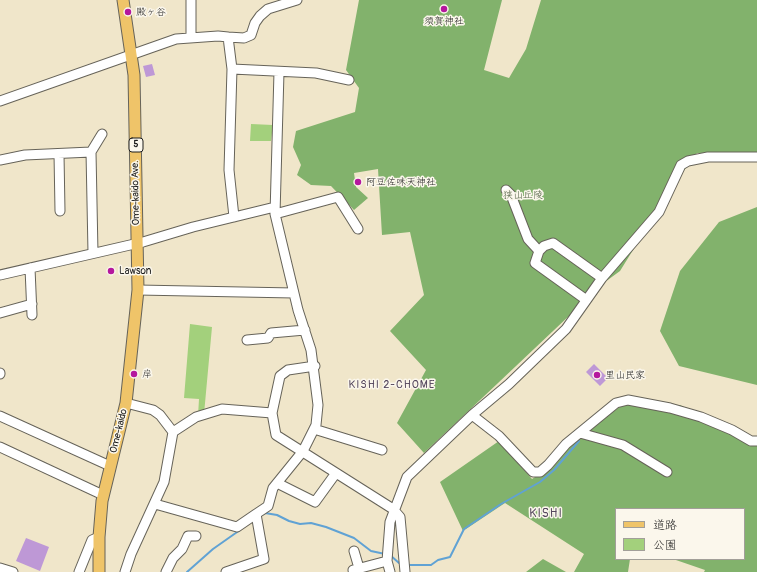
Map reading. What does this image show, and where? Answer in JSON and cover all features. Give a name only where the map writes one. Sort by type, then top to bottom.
[{"type":"main road","name":"Ome-kaido Ave.","points":[[123,0],[134,75],[138,290]]},
{"type":"main road","name":"Ome-kaido","points":[[99,572],[99,537],[103,495],[126,403],[138,290]]},
{"type":"street","points":[[191,0],[191,37]]},
{"type":"street","points":[[0,101],[161,43],[191,37],[244,38],[251,35],[255,23],[265,11],[297,0]]},
{"type":"street","points":[[228,37],[232,69],[229,170],[234,217]]},
{"type":"street","points":[[232,69],[316,73],[348,80]]},
{"type":"street","points":[[155,504],[237,527],[257,517],[268,506],[273,488],[303,450],[314,430],[318,405],[315,366],[294,292],[275,211],[279,72]]},
{"type":"street","points":[[93,253],[91,152],[102,134]]},
{"type":"street","points":[[0,160],[25,155],[91,152]]},
{"type":"street","points":[[59,154],[60,211]]},
{"type":"street","points":[[390,572],[387,557],[388,534],[393,510],[406,477],[472,415],[509,384],[566,329],[585,299],[659,212],[681,165],[688,161],[708,157],[757,158]]},
{"type":"street","points":[[506,190],[511,195],[528,239],[539,251]]},
{"type":"street","points":[[0,275],[234,217],[275,211],[338,197],[358,229]]},
{"type":"street","points":[[585,299],[535,263],[539,251],[544,246],[553,243],[602,278]]},
{"type":"street","points":[[30,268],[32,315]]},
{"type":"street","points":[[138,290],[294,292]]},
{"type":"street","points":[[0,313],[32,304]]},
{"type":"street","points":[[247,340],[268,338],[271,333],[305,330]]},
{"type":"street","points":[[315,366],[288,370],[280,376],[272,413],[276,435],[303,450],[393,510],[400,517],[405,572]]},
{"type":"street","points":[[472,415],[499,436],[533,472],[540,472],[566,444],[616,403],[628,400],[670,408],[701,417],[732,430],[750,441],[757,441]]},
{"type":"street","points":[[125,572],[131,554],[164,482],[173,432],[160,414],[153,410],[126,403]]},
{"type":"street","points":[[173,432],[196,417],[222,409],[272,413]]},
{"type":"street","points":[[0,416],[110,466]]},
{"type":"street","points":[[314,430],[382,450]]},
{"type":"street","points":[[580,433],[623,445],[667,472]]},
{"type":"street","points":[[0,447],[103,495]]},
{"type":"street","points":[[277,483],[315,502],[336,473]]},
{"type":"street","points":[[226,572],[264,559],[257,517]]},
{"type":"street","points":[[166,572],[173,558],[182,549],[188,536],[196,536]]},
{"type":"street","points":[[79,572],[92,540],[99,537]]},
{"type":"street","points":[[354,551],[356,569],[387,557]]},
{"type":"street","points":[[0,568],[14,572]]},
{"type":"green space","name":"狭山丘陵","points":[[359,0],[502,0],[484,70],[509,78],[526,49],[541,0],[757,0],[757,152],[697,153],[674,184],[620,271],[590,293],[571,314],[424,453],[397,423],[426,370],[390,331],[424,295],[410,232],[382,235],[378,169],[354,173],[356,187],[368,198],[354,210],[331,186],[311,185],[297,175],[301,165],[293,147],[296,131],[355,112],[359,88],[346,70]]},
{"type":"green space","points":[[251,124],[273,125],[271,141],[250,141]]},
{"type":"green space","points":[[757,207],[757,385],[679,366],[660,331],[680,271],[719,222]]},
{"type":"green space","points":[[190,324],[212,327],[204,414],[198,416],[199,399],[184,398]]},
{"type":"green space","points":[[624,404],[680,405],[750,441],[757,440],[757,572],[704,572],[705,570],[676,560],[745,560],[745,508],[615,508],[615,560],[630,560],[628,572],[574,572],[584,554],[505,503],[463,531],[440,482],[499,441],[532,479],[546,470],[586,431]]},
{"type":"green space","points":[[543,559],[566,572],[526,572]]},
{"type":"building","points":[[152,64],[155,75],[146,77],[143,66]]},
{"type":"building","name":"里山民家","points":[[594,364],[608,378],[600,386],[586,372]]},
{"type":"building","points":[[26,538],[49,547],[40,571],[16,561]]},
{"type":"waterway","points":[[410,565],[431,565],[438,560],[450,557],[464,529],[501,504],[540,482],[554,470],[579,441]]},
{"type":"waterway","points":[[262,515],[265,513],[277,515],[289,521],[300,524],[311,523],[326,527],[354,538],[371,551],[385,554]]},
{"type":"waterway","points":[[187,572],[213,549],[240,530]]},
{"type":"waterway","points":[[390,555],[399,563]]},
{"type":"place","name":"須賀神社","points":[[444,9]]},
{"type":"place","name":"殿ヶ谷","points":[[128,12]]},
{"type":"place","name":"阿豆佐味天神社","points":[[358,182]]},
{"type":"place","name":"Lawson","points":[[111,271]]},
{"type":"place","name":"岸","points":[[134,374]]},
{"type":"place","name":"里山民家","points":[[597,375]]},
{"type":"district","name":"KISHI 2-CHOME","points":[[392,385]]},
{"type":"district","name":"KISHI","points":[[546,514]]}]
